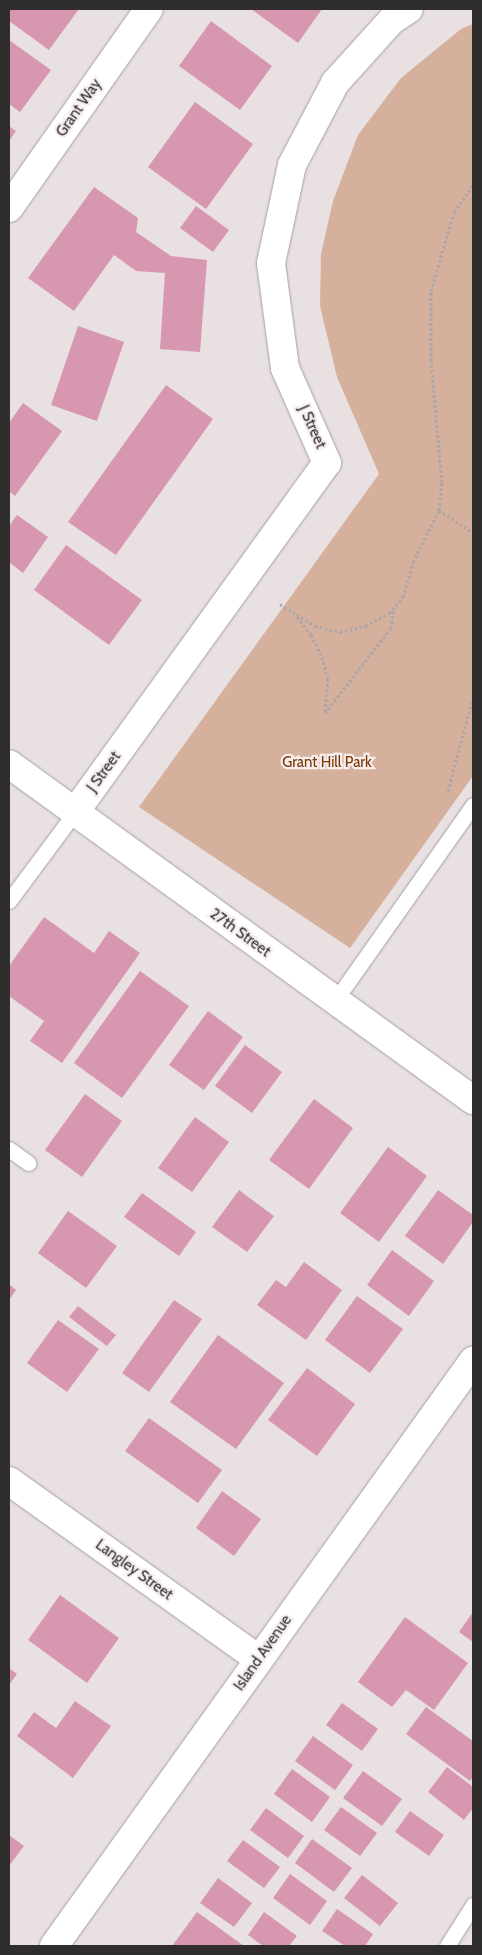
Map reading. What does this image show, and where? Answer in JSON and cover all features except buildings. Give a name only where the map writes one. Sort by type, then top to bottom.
[{"type":"street","name":"Grant Way","points":[[9,208],[149,9]]},
{"type":"street","name":"J Street","points":[[75,812],[327,463],[285,368],[271,264],[292,165],[335,82],[392,20],[409,9]]},
{"type":"street","name":"27th Street","points":[[9,764],[334,1002],[473,1100]]},
{"type":"street","name":"Island Avenue","points":[[54,1946],[473,1361]]},
{"type":"street","name":"Langley Street","points":[[9,1481],[259,1659]]},
{"type":"lane","points":[[334,1002],[473,805]]},
{"type":"lane","points":[[9,901],[75,812]]},
{"type":"lane","points":[[9,1149],[28,1163]]},
{"type":"lane","points":[[447,1946],[473,1905]]},
{"type":"path","points":[[280,604],[315,626],[340,632],[366,626],[389,613],[403,597],[413,562],[439,510],[442,482],[431,360],[432,291],[454,212],[473,185]]},
{"type":"path","points":[[439,510],[473,532]]},
{"type":"path","points":[[295,614],[311,635],[324,664],[328,679],[325,713],[391,628],[394,607]]},
{"type":"green space","name":"Grant Hill Park","points":[[473,24],[473,776],[350,948],[139,807],[379,474],[337,377],[320,306],[321,254],[333,201],[358,135],[401,78],[461,29]]}]
